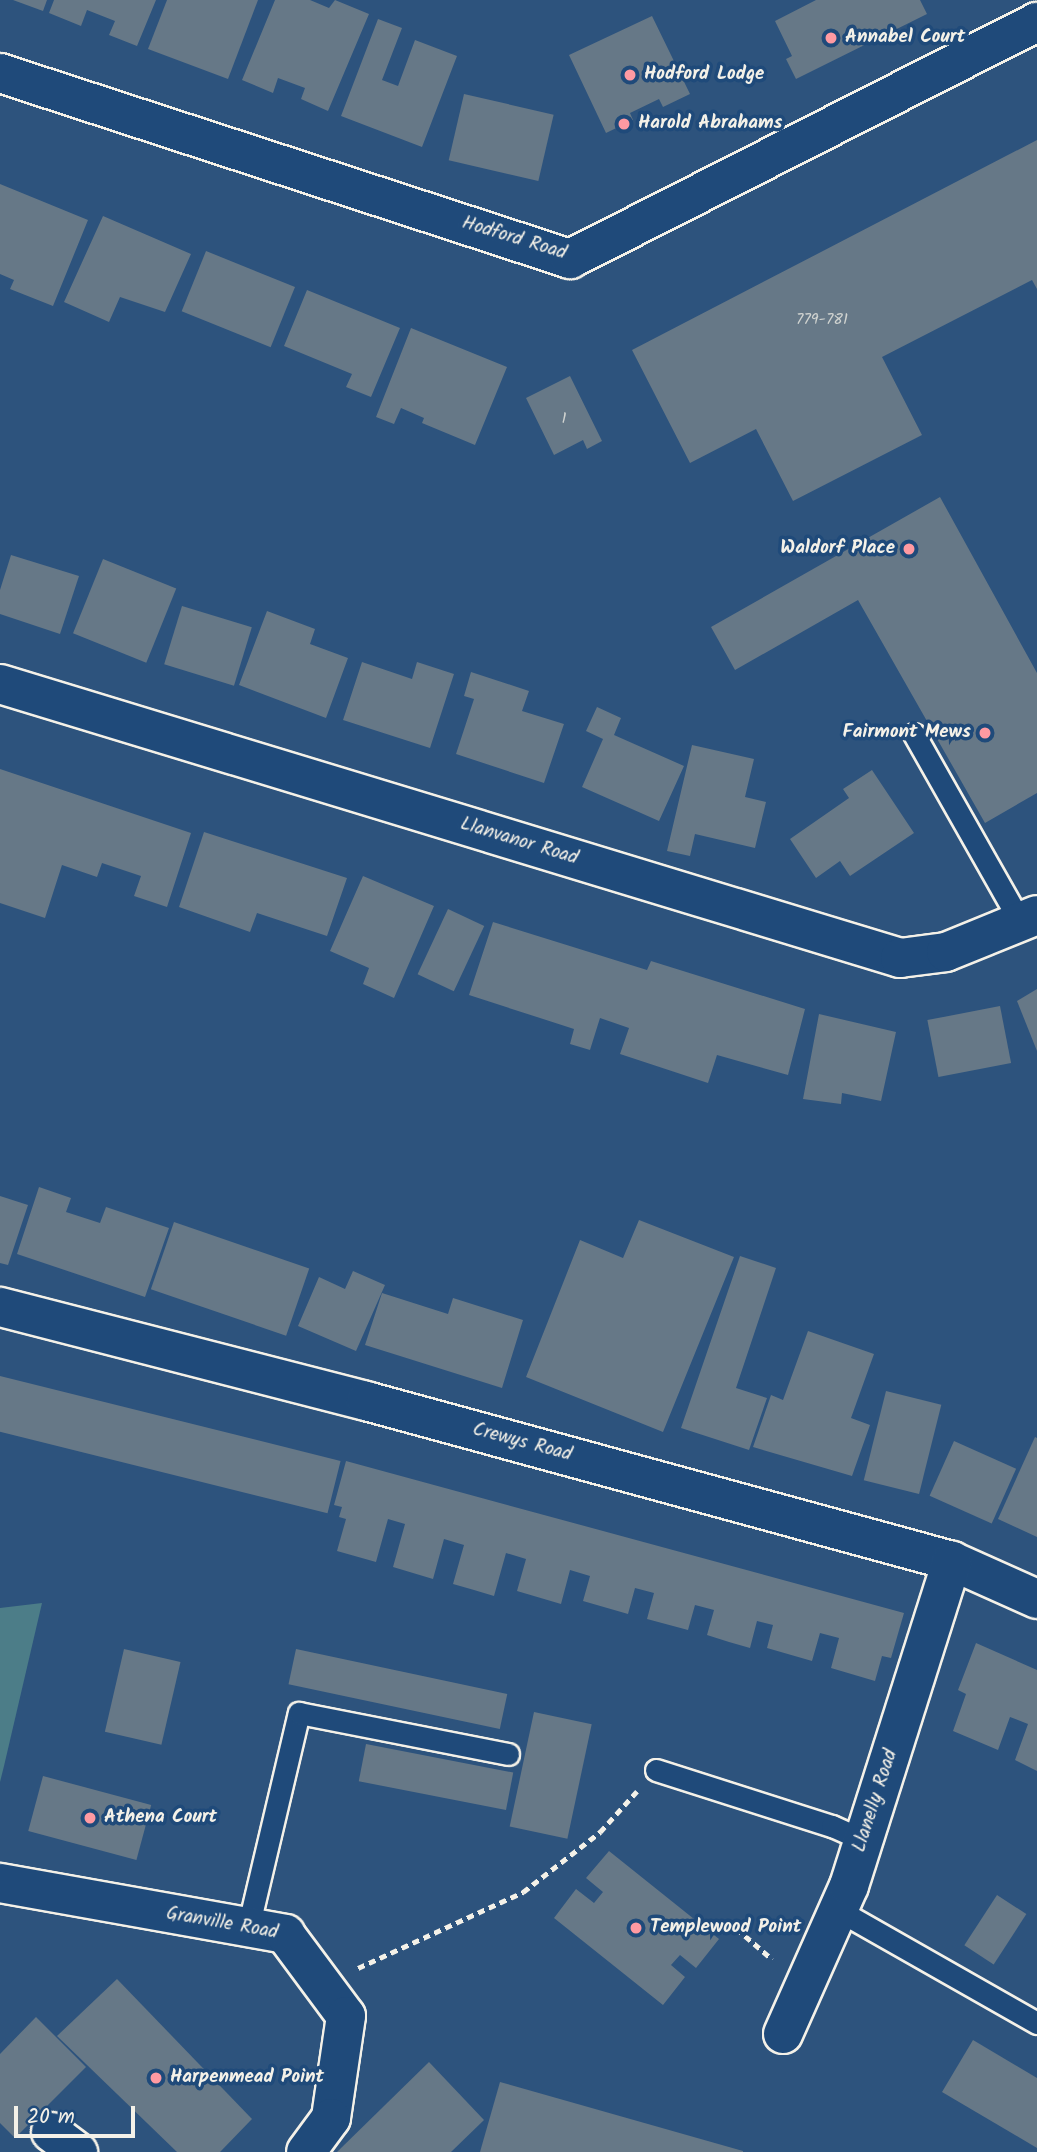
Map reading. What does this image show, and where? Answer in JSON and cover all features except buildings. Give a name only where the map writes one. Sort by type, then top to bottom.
[{"type":"street","name":"Hodford Road","points":[[0,73],[570,259],[1037,22]]},
{"type":"street","name":"Llanvanor Road","points":[[0,684],[900,958],[946,952],[1029,919]]},
{"type":"street","name":"Crewys Road","points":[[0,1307],[366,1401],[952,1561],[1037,1599]]},
{"type":"street","name":"Llanelly Road","points":[[783,2034],[838,1910],[864,1840],[952,1561]]},
{"type":"street","name":"Granville Road","points":[[0,1883],[285,1934],[346,2016],[331,2118],[306,2152]]},
{"type":"lane","points":[[914,734],[1029,919]]},
{"type":"lane","points":[[248,1928],[299,1713],[508,1754]]},
{"type":"lane","points":[[656,1770],[832,1826],[864,1840]]},
{"type":"lane","points":[[838,1910],[1037,2023]]},
{"type":"path","points":[[323,1985],[523,1892],[600,1832],[656,1770]]},
{"type":"path","points":[[736,1928],[741,1937],[806,1983]]},
{"type":"green space","points":[[42,1603],[4,1766],[0,1782],[0,1608]]},
{"type":"place","name":"Annabel Court","points":[[831,38]]},
{"type":"place","name":"Hodford Lodge","points":[[630,75]]},
{"type":"place","name":"Harold Abrahams","points":[[624,124]]},
{"type":"place","name":"Waldorf Place","points":[[909,549]]},
{"type":"place","name":"Fairmont Mews","points":[[985,733]]},
{"type":"place","name":"Athena Court","points":[[90,1818]]},
{"type":"place","name":"Templewood Point","points":[[636,1928]]},
{"type":"place","name":"Harpenmead Point","points":[[156,2078]]}]
